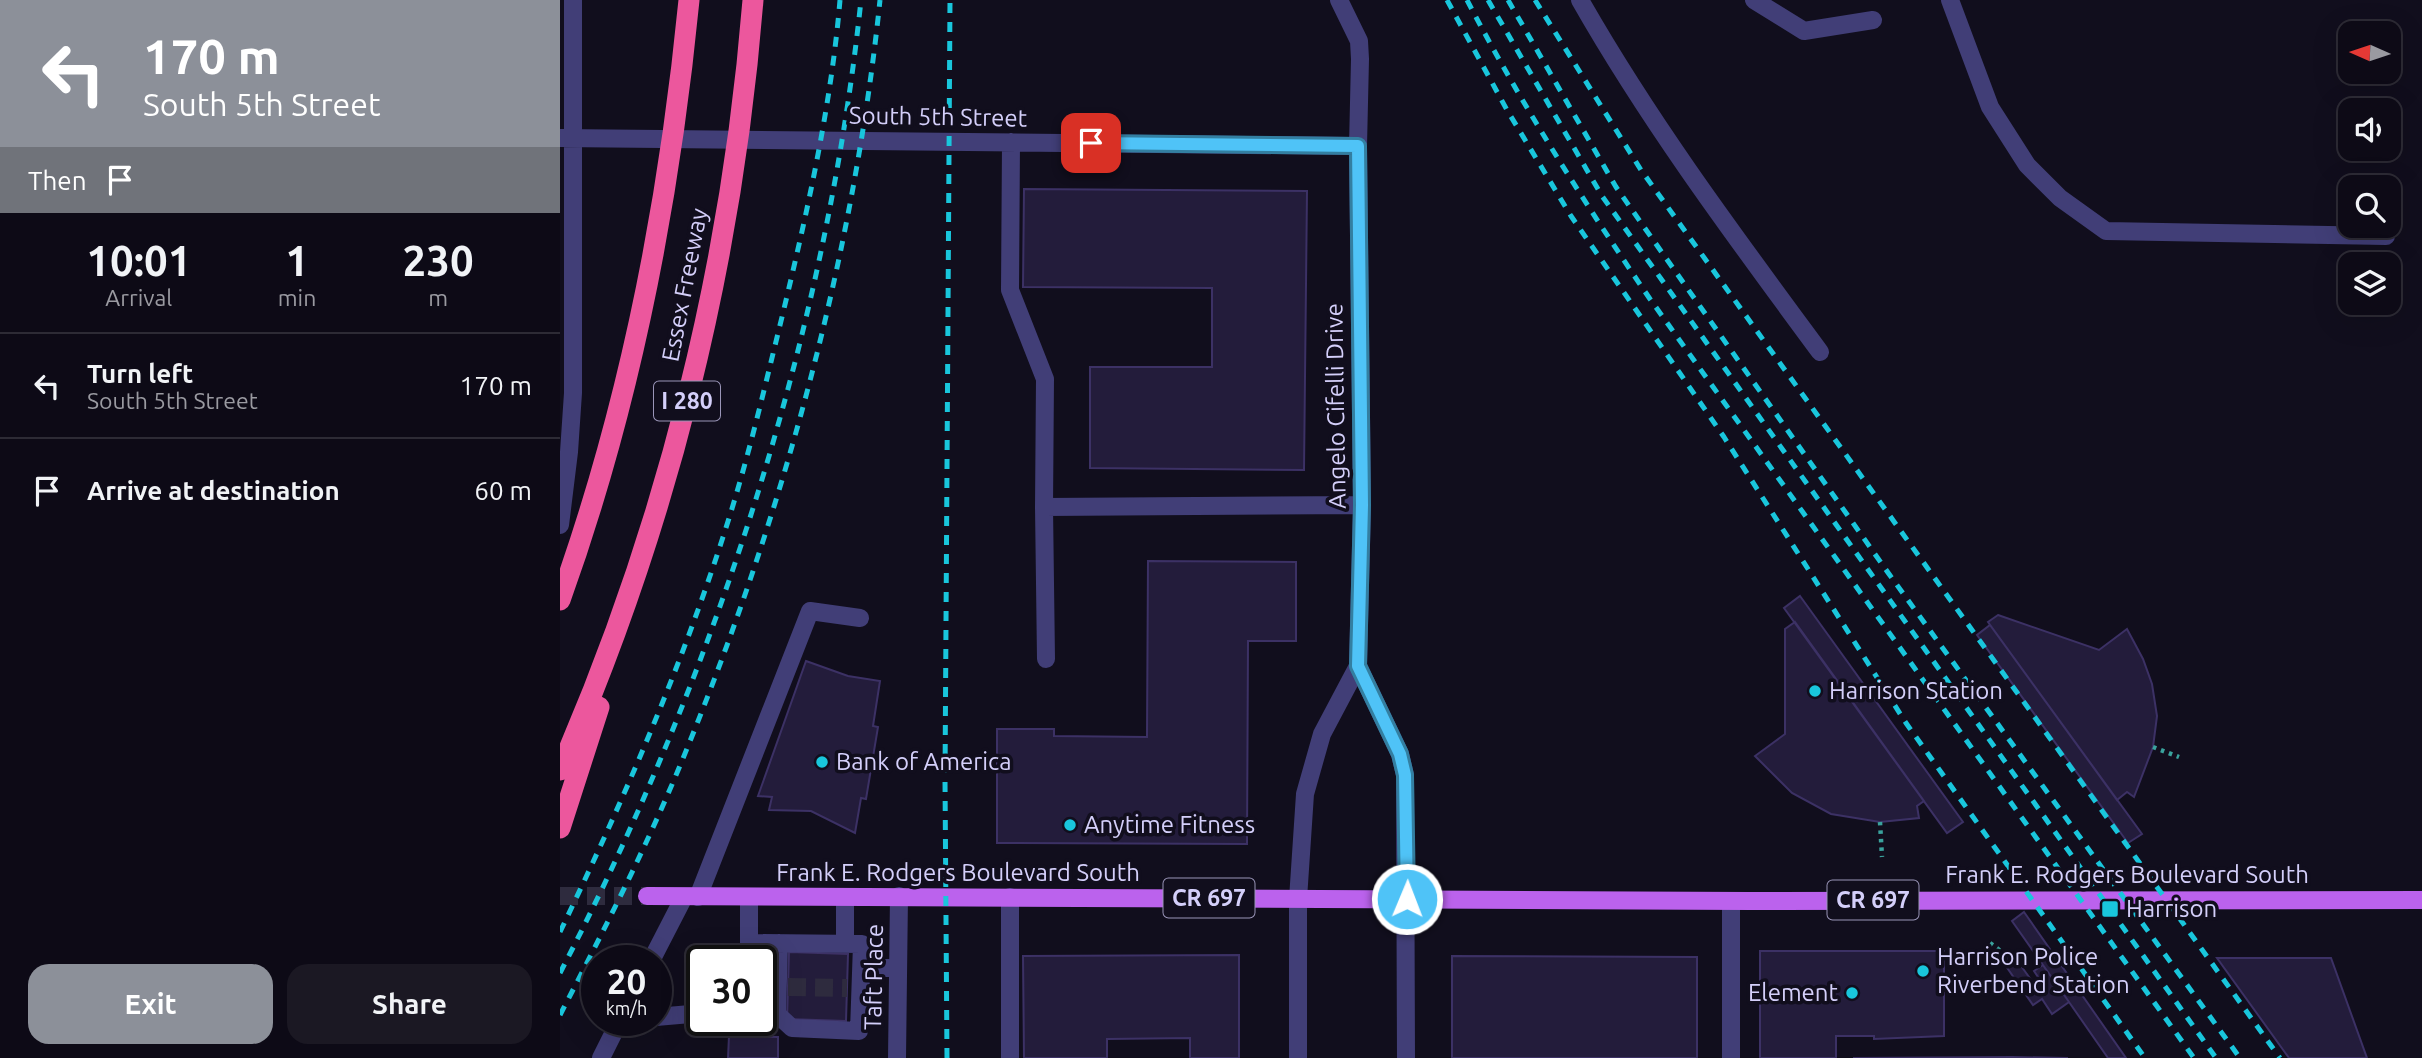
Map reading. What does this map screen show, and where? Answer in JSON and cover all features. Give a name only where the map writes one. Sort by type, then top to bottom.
[{"type":"highway","name":"Essex Freeway","points":[[560,600],[604,465],[637,335],[666,190],[689,0]]},
{"type":"highway","name":"Essex Freeway","points":[[560,770],[597,681],[633,583],[679,432],[704,328],[733,173],[752,8]]},
{"type":"highway","points":[[560,828],[592,735],[633,583]]},
{"type":"main road","name":"Frank E. Rodgers Boulevard South","points":[[647,896],[1739,901],[2422,900]]},
{"type":"street","points":[[560,525],[571,433],[566,353],[566,138],[573,0]]},
{"type":"street","name":"Angelo Cifelli Drive","points":[[1298,1058],[1298,899],[1301,831],[1311,767],[1322,734],[1358,666],[1362,505],[1359,41],[1339,0]]},
{"type":"street","points":[[1580,0],[1605,43],[1737,240],[1820,352]]},
{"type":"street","points":[[1754,0],[1804,31],[1873,20]]},
{"type":"street","points":[[1950,0],[1990,107],[2027,165],[2060,198],[2106,231],[2338,235]]},
{"type":"street","name":"South 5th Street","points":[[566,138],[1358,146]]},
{"type":"street","points":[[1011,142],[1010,290],[1045,379],[1046,659]]},
{"type":"street","points":[[1044,507],[1362,505]]},
{"type":"street","points":[[661,945],[691,897],[810,611],[860,618]]},
{"type":"street","name":"Angelo Cifelli Drive","points":[[1358,666],[1400,754],[1405,775],[1406,1058]]},
{"type":"street","name":"Taft Place","points":[[897,1058],[899,896]]},
{"type":"street","points":[[749,897],[749,943],[862,944],[862,968],[854,988],[859,1031],[792,1028],[777,1019]]},
{"type":"street","points":[[845,897],[845,943]]},
{"type":"street","points":[[1010,897],[1010,1058]]},
{"type":"street","points":[[1731,1058],[1739,901]]},
{"type":"street","points":[[777,998],[783,986],[779,943]]},
{"type":"street","points":[[862,968],[898,968]]},
{"type":"street","points":[[601,1058],[612,1036]]},
{"type":"path","points":[[2153,747],[2179,757]]},
{"type":"path","points":[[1880,822],[1882,856]]},
{"type":"path","points":[[1990,943],[2006,956]]},
{"type":"building","points":[[1024,189],[1307,191],[1304,470],[1090,468],[1090,367],[1212,367],[1212,288],[1023,287]]},
{"type":"building","points":[[1148,561],[1296,562],[1296,641],[1248,641],[1247,844],[997,843],[997,729],[1054,729],[1054,736],[1147,737]]},
{"type":"building","points":[[1800,596],[1963,822],[1947,833],[1784,608]]},
{"type":"building","name":"Harrison Station","points":[[1998,615],[2099,650],[2127,629],[2143,659],[2152,684],[2157,716],[2153,747],[2134,797],[2127,792],[2117,800],[1988,622]]},
{"type":"building","name":"Harrison Station","points":[[1795,622],[1924,801],[1917,806],[1919,818],[1880,822],[1831,814],[1792,793],[1755,756],[1785,734],[1785,629]]},
{"type":"building","points":[[1990,625],[2142,834],[2128,843],[1977,635]]},
{"type":"building","name":"Bank of America","points":[[806,661],[848,676],[880,681],[873,726],[878,727],[866,799],[861,798],[855,833],[811,811],[769,810],[772,797],[758,796]]},
{"type":"building","points":[[2024,912],[2126,1058],[2108,1058],[2012,921]]},
{"type":"building","name":"Element","points":[[1760,951],[1944,951],[1944,1036],[1874,1039],[1874,1036],[1836,1036],[1836,1058],[1760,1058]]},
{"type":"building","points":[[789,952],[848,954],[846,1021],[787,1019]]},
{"type":"building","points":[[2011,952],[2034,984],[2040,980],[2034,971],[2043,965],[2069,1002],[2052,1014],[2042,999],[2033,1005],[2001,959]]},
{"type":"building","points":[[1239,955],[1239,1058],[1190,1058],[1190,1038],[1107,1039],[1107,1058],[1024,1058],[1023,956]]},
{"type":"building","points":[[1452,956],[1697,957],[1697,1058],[1452,1058]]},
{"type":"building","points":[[2217,958],[2331,958],[2367,1058],[2289,1058]]},
{"type":"building","points":[[729,1036],[778,1037],[778,1058],[728,1058]]},
{"type":"building","points":[[2012,1057],[2068,1058],[1853,1058]]},
{"type":"tunnel","points":[[560,896],[647,896]]},
{"type":"tunnel","points":[[788,987],[847,988]]},
{"type":"railway","points":[[560,932],[627,786],[668,688],[732,510],[762,399],[809,199],[831,80],[840,0]]},
{"type":"railway","points":[[560,973],[616,859],[668,742],[714,623],[756,500],[791,377],[821,251],[844,126],[861,0]]},
{"type":"railway","points":[[560,1015],[637,862],[679,768],[716,676],[780,487],[831,294],[868,98],[880,0]]},
{"type":"railway","points":[[947,1058],[945,779],[950,0]]},
{"type":"railway","points":[[1447,0],[1507,110],[1571,216],[1724,437],[1906,723],[2145,1058]]},
{"type":"railway","points":[[1467,0],[1554,152],[1650,299],[2194,1058]]},
{"type":"railway","points":[[1488,0],[1602,196],[2216,1058]]},
{"type":"railway","points":[[1508,0],[1616,187],[1889,574],[2240,1058]]},
{"type":"railway","points":[[1535,0],[1641,170],[2280,1058]]},
{"type":"place","name":"Harrison Station","points":[[1815,691]]},
{"type":"place","name":"Bank of America","points":[[822,762]]},
{"type":"place","name":"Anytime Fitness","points":[[1070,825]]},
{"type":"place","name":"Harrison","points":[[2110,909]]},
{"type":"place","name":"Harrison Police Riverbend Station","points":[[1923,971]]},
{"type":"place","name":"Element","points":[[1852,993]]},
{"type":"route","points":[[1091,143],[1358,146],[1362,505],[1358,666],[1400,754],[1405,775],[1407,899]]}]
